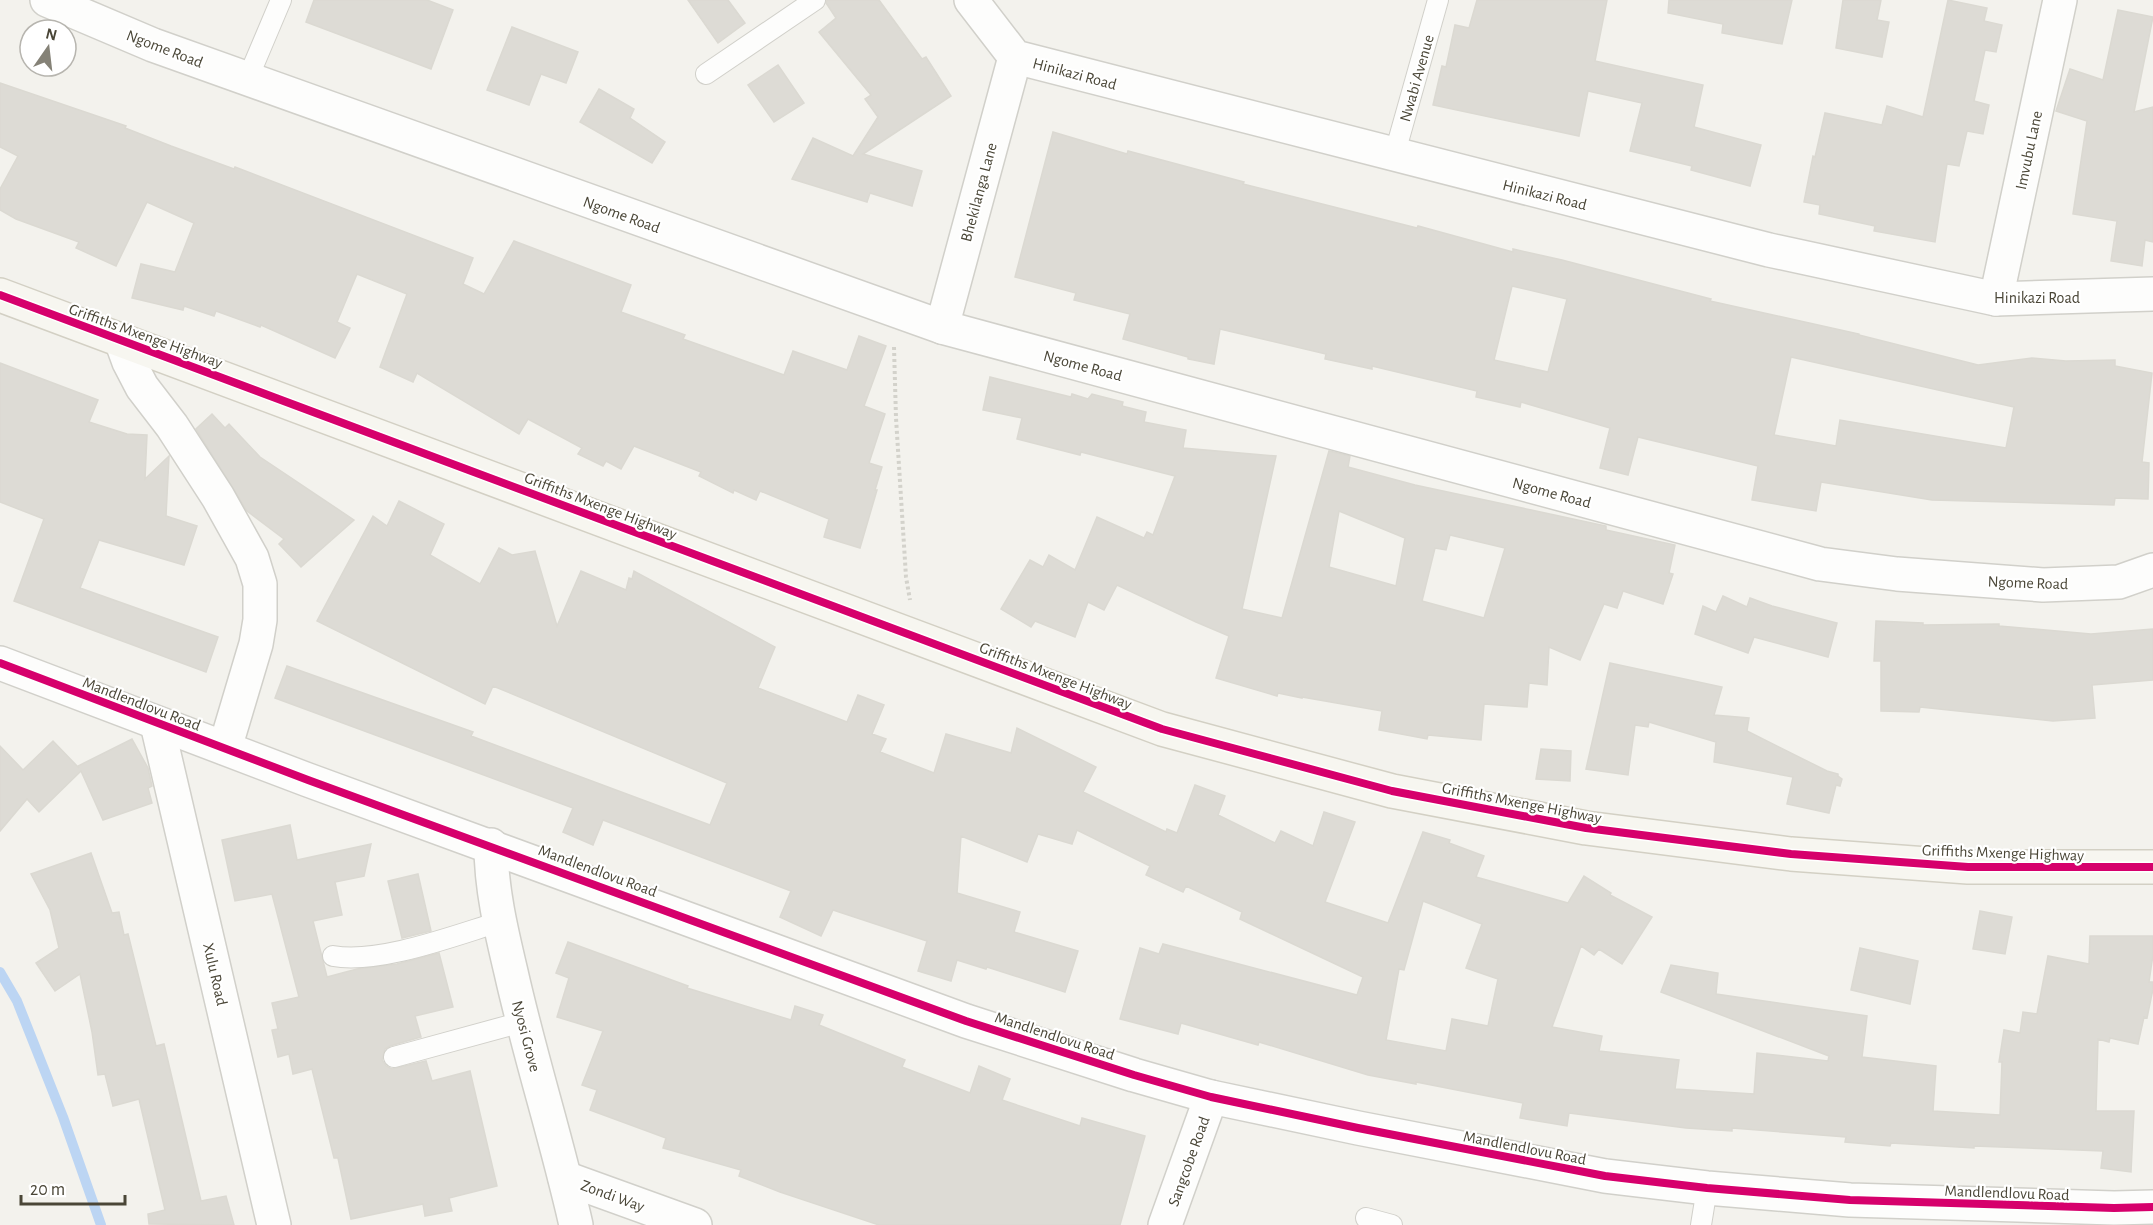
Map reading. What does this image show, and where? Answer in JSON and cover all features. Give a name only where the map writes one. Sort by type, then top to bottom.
[{"type":"street","name":"Ngome Road","points":[[47,0],[153,45],[942,327],[1820,564],[1897,574],[2043,585],[2119,582],[2153,570]]},
{"type":"street","name":"Hinikazi Road","points":[[971,0],[1015,57],[1394,156],[1769,250],[1996,300],[2153,294]]},
{"type":"street","name":"Imvubu Lane","points":[[1996,300],[2060,0]]},
{"type":"street","name":"Bhekilanga Lane","points":[[942,327],[1015,57]]},
{"type":"street","name":"Griffiths Mxenge Highway","points":[[0,295],[1162,729],[1392,791],[1586,828],[1791,854],[1956,866],[2153,867]]},
{"type":"street","points":[[121,340],[142,387],[172,426],[218,497],[252,558],[260,584],[260,620],[256,644],[225,748]]},
{"type":"street","name":"Mandlendlovu Road","points":[[0,663],[157,724],[966,1021],[1134,1075],[1211,1097],[1605,1176],[1707,1188],[1850,1200],[2114,1208],[2153,1207]]},
{"type":"street","name":"Xulu Road","points":[[157,724],[274,1225]]},
{"type":"street","name":"Nyosi Grove","points":[[491,845],[491,865],[499,922],[522,1022],[566,1178],[576,1225]]},
{"type":"street","name":"Sangcobe Road","points":[[1165,1225],[1211,1097]]},
{"type":"street","name":"Zondi Way","points":[[566,1178],[695,1225]]},
{"type":"lane","points":[[248,78],[281,0]]},
{"type":"lane","points":[[706,74],[814,0]]},
{"type":"lane","name":"Nwabi Avenue","points":[[1394,156],[1438,0]]},
{"type":"lane","points":[[333,956],[368,958],[446,939],[499,922]]},
{"type":"lane","points":[[394,1057],[522,1022]]},
{"type":"lane","points":[[1701,1225],[1707,1188]]},
{"type":"lane","points":[[1366,1218],[1392,1225]]},
{"type":"path","points":[[893,310],[896,418],[906,577],[916,637]]},
{"type":"building","points":[[314,0],[427,0],[453,10],[431,69],[306,22]]},
{"type":"building","points":[[688,0],[728,0],[745,23],[718,43]]},
{"type":"building","points":[[827,0],[879,0],[922,59],[926,57],[951,96],[863,154],[922,171],[912,206],[870,193],[867,202],[792,179],[813,138],[853,156],[878,117],[865,99],[871,95],[819,32],[836,18],[826,3]]},
{"type":"building","points":[[1477,0],[1607,0],[1595,61],[1703,85],[1694,127],[1761,145],[1750,186],[1691,170],[1692,166],[1630,151],[1642,103],[1588,91],[1579,136],[1433,105],[1442,66],[1446,67],[1455,25],[1469,28]]},
{"type":"building","points":[[1669,0],[1792,0],[1782,44],[1722,33],[1723,24],[1668,13]]},
{"type":"building","points":[[1843,0],[1881,0],[1877,20],[1889,22],[1882,57],[1836,48]]},
{"type":"building","points":[[1948,0],[1987,8],[1984,21],[2002,25],[1996,52],[1985,50],[1974,101],[1989,105],[1983,134],[1967,131],[1959,166],[1947,164],[1935,242],[1874,231],[1875,226],[1819,214],[1820,205],[1804,202],[1813,156],[1815,157],[1825,113],[1882,125],[1887,106],[1923,117]]},
{"type":"building","points":[[2118,10],[2153,17],[2134,112],[2153,107],[2153,242],[2145,240],[2142,266],[2111,261],[2117,221],[2073,214],[2087,121],[2056,111],[2070,69],[2103,80]]},
{"type":"building","points":[[512,27],[578,52],[566,83],[541,74],[529,105],[487,90]]},
{"type":"building","points":[[778,65],[804,103],[774,122],[748,85]]},
{"type":"building","points":[[0,83],[126,126],[125,128],[171,146],[234,169],[235,167],[473,258],[463,284],[484,294],[514,241],[631,285],[621,312],[685,335],[683,339],[784,375],[793,351],[847,370],[859,336],[886,346],[864,406],[885,414],[869,463],[882,467],[860,548],[824,537],[829,519],[760,491],[756,500],[734,490],[733,493],[699,476],[701,472],[634,446],[621,469],[606,461],[603,466],[578,454],[582,448],[528,419],[519,434],[417,373],[413,382],[380,367],[407,294],[357,274],[337,322],[350,328],[335,358],[261,325],[260,327],[216,311],[214,316],[184,306],[183,310],[132,298],[141,264],[175,272],[194,223],[147,202],[116,266],[76,248],[79,242],[16,219],[0,210],[0,189],[18,156],[0,147]]},
{"type":"building","points":[[599,89],[634,109],[630,118],[665,142],[652,163],[580,122]]},
{"type":"building","points":[[1053,132],[1127,154],[1128,151],[1244,182],[1243,184],[1417,228],[1418,226],[1513,252],[1513,249],[1562,260],[1711,299],[1710,301],[1859,334],[1978,365],[2032,358],[2066,361],[2115,360],[2115,366],[2152,373],[2142,462],[2149,463],[2148,499],[2115,498],[2114,505],[1932,500],[1821,482],[1816,511],[1752,500],[1758,466],[1638,437],[1628,475],[1600,468],[1610,428],[1521,402],[1520,407],[1476,397],[1477,391],[1372,366],[1372,369],[1325,359],[1326,354],[1220,329],[1214,364],[1188,359],[1188,357],[1123,339],[1130,314],[1074,300],[1076,293],[1015,277]],"holes":[[[1512,286],[1567,299],[1548,372],[1494,360]],[[1791,357],[2014,407],[2006,448],[1840,420],[1836,446],[1774,435]]]},
{"type":"building","points":[[0,363],[98,400],[89,422],[127,434],[147,435],[145,479],[169,456],[166,516],[197,526],[184,565],[99,540],[80,588],[218,637],[206,672],[14,601],[44,519],[0,502]]},
{"type":"building","points":[[990,377],[1071,397],[1072,394],[1088,399],[1092,394],[1123,402],[1122,406],[1146,412],[1144,422],[1186,430],[1183,448],[1276,456],[1242,609],[1282,618],[1329,451],[1350,456],[1348,467],[1415,485],[1606,526],[1606,530],[1675,545],[1669,573],[1673,574],[1663,604],[1623,591],[1617,608],[1604,604],[1580,660],[1549,647],[1547,685],[1529,683],[1527,707],[1484,704],[1481,740],[1428,735],[1427,739],[1379,730],[1382,711],[1278,693],[1277,696],[1216,678],[1229,636],[1117,585],[1104,610],[1088,602],[1075,637],[1035,621],[1031,627],[1001,609],[1030,560],[1043,567],[1049,555],[1075,570],[1097,517],[1144,538],[1147,532],[1153,535],[1175,476],[1081,452],[1080,455],[1017,439],[1022,418],[983,410]],"holes":[[[1339,511],[1405,538],[1396,586],[1329,567]],[[1450,535],[1505,548],[1484,618],[1422,601],[1435,548],[1446,550]]]},
{"type":"building","points":[[212,414],[225,428],[229,424],[260,457],[354,520],[301,567],[279,544],[284,539],[247,511],[196,429]]},
{"type":"building","points":[[399,501],[444,524],[430,555],[480,584],[499,548],[512,555],[535,551],[557,626],[581,571],[626,590],[629,578],[632,579],[634,571],[775,647],[758,688],[847,722],[858,695],[884,705],[872,734],[886,739],[880,752],[934,773],[946,734],[1011,753],[1017,728],[1096,767],[1083,792],[1166,832],[1167,829],[1177,833],[1195,785],[1225,796],[1218,815],[1275,843],[1281,831],[1313,846],[1324,812],[1355,822],[1325,902],[1388,923],[1423,832],[1450,840],[1449,843],[1484,856],[1476,877],[1568,903],[1584,876],[1611,893],[1610,895],[1652,917],[1622,964],[1599,949],[1594,955],[1581,946],[1552,1027],[1602,1036],[1599,1051],[1679,1060],[1675,1089],[1754,1094],[1757,1053],[1828,1061],[1829,1056],[1661,992],[1671,965],[1718,973],[1716,994],[1867,1016],[1862,1057],[1936,1066],[1933,1111],[2000,1115],[2002,1062],[1999,1062],[2004,1030],[2020,1033],[2023,1012],[2037,1014],[2048,956],[2089,964],[2090,936],[2153,936],[2149,982],[2153,982],[2153,989],[2147,1018],[2144,1017],[2138,1044],[2110,1038],[2109,1042],[2098,1039],[2096,1111],[2134,1111],[2131,1172],[2101,1168],[2103,1151],[1974,1146],[1974,1148],[1891,1143],[1890,1146],[1845,1142],[1846,1137],[1732,1128],[1732,1131],[1686,1128],[1569,1113],[1567,1126],[1520,1118],[1523,1103],[1368,1075],[1259,1042],[1258,1045],[1181,1023],[1178,1034],[1120,1019],[1140,948],[1159,954],[1163,944],[1357,995],[1363,977],[1240,919],[1242,912],[1186,886],[1183,892],[1146,875],[1150,866],[1077,830],[1072,844],[1038,834],[1027,862],[961,836],[957,893],[1020,912],[1014,932],[1078,951],[1065,992],[987,967],[986,969],[957,960],[951,981],[918,971],[927,941],[833,910],[821,936],[780,917],[791,891],[603,820],[593,845],[563,832],[573,808],[275,698],[287,666],[473,732],[471,736],[710,825],[727,783],[493,686],[485,704],[317,621],[373,516],[387,526]],"holes":[[[1423,901],[1482,924],[1466,968],[1498,979],[1488,1026],[1452,1019],[1446,1051],[1386,1040],[1399,969],[1404,970]]]},
{"type":"building","points":[[1723,596],[1747,607],[1750,598],[1837,623],[1828,657],[1754,637],[1748,653],[1695,634],[1703,606],[1716,612]]},
{"type":"building","points":[[1876,621],[1923,623],[1923,625],[1999,624],[1999,626],[2091,634],[2153,629],[2153,680],[2092,685],[2095,718],[2053,721],[1920,707],[1919,712],[1881,711],[1881,661],[1874,661]]},
{"type":"building","points":[[1610,663],[1722,687],[1714,715],[1749,718],[1747,731],[1827,771],[1838,774],[1842,779],[1840,786],[1836,785],[1829,813],[1787,804],[1793,777],[1714,762],[1716,742],[1649,722],[1648,727],[1635,725],[1628,775],[1586,769]]},
{"type":"building","points":[[132,739],[148,768],[152,786],[148,788],[152,803],[103,820],[81,771],[39,812],[27,799],[0,831],[0,746],[23,770],[53,741],[79,768],[78,766]]},
{"type":"building","points":[[1541,749],[1571,751],[1570,781],[1536,779]]},
{"type":"building","points":[[290,825],[297,860],[371,844],[364,876],[335,882],[342,915],[313,921],[327,977],[357,969],[397,964],[439,953],[453,1007],[415,1016],[421,1037],[390,1046],[385,1049],[382,1060],[392,1069],[426,1061],[432,1081],[470,1071],[497,1186],[449,1198],[452,1211],[425,1216],[423,1204],[351,1219],[338,1158],[334,1158],[312,1069],[293,1074],[289,1054],[278,1057],[272,1030],[278,1029],[272,1003],[299,997],[272,894],[235,901],[222,840]]},
{"type":"building","points":[[91,853],[112,913],[119,912],[124,935],[128,934],[156,1046],[164,1044],[201,1201],[226,1196],[234,1225],[149,1224],[148,1214],[165,1210],[139,1099],[113,1106],[105,1074],[98,1075],[80,974],[55,991],[36,963],[59,948],[50,910],[31,874]]},
{"type":"building","points":[[418,874],[431,931],[402,938],[388,881]]},
{"type":"building","points":[[1980,911],[2012,917],[2005,954],[1973,949]]},
{"type":"building","points":[[568,942],[688,986],[687,988],[791,1020],[795,1006],[823,1015],[819,1025],[905,1060],[902,1067],[970,1093],[979,1066],[1010,1079],[1002,1100],[1080,1126],[1082,1118],[1145,1136],[1120,1225],[879,1225],[739,1176],[741,1170],[663,1148],[666,1138],[590,1110],[597,1090],[582,1085],[603,1031],[557,1017],[569,978],[556,973]]},
{"type":"building","points":[[1860,948],[1918,961],[1910,1004],[1851,990]]},
{"type":"waterway","points":[[0,972],[17,1001],[63,1117],[101,1225]]},
{"type":"cycle path","points":[[0,295],[1162,729],[1392,791],[1586,828],[1791,854],[1968,867],[2153,867]]},
{"type":"cycle path","points":[[0,663],[308,780],[966,1021],[1134,1075],[1211,1097],[1605,1176],[1707,1188],[1850,1200],[2114,1208],[2153,1207]]}]
